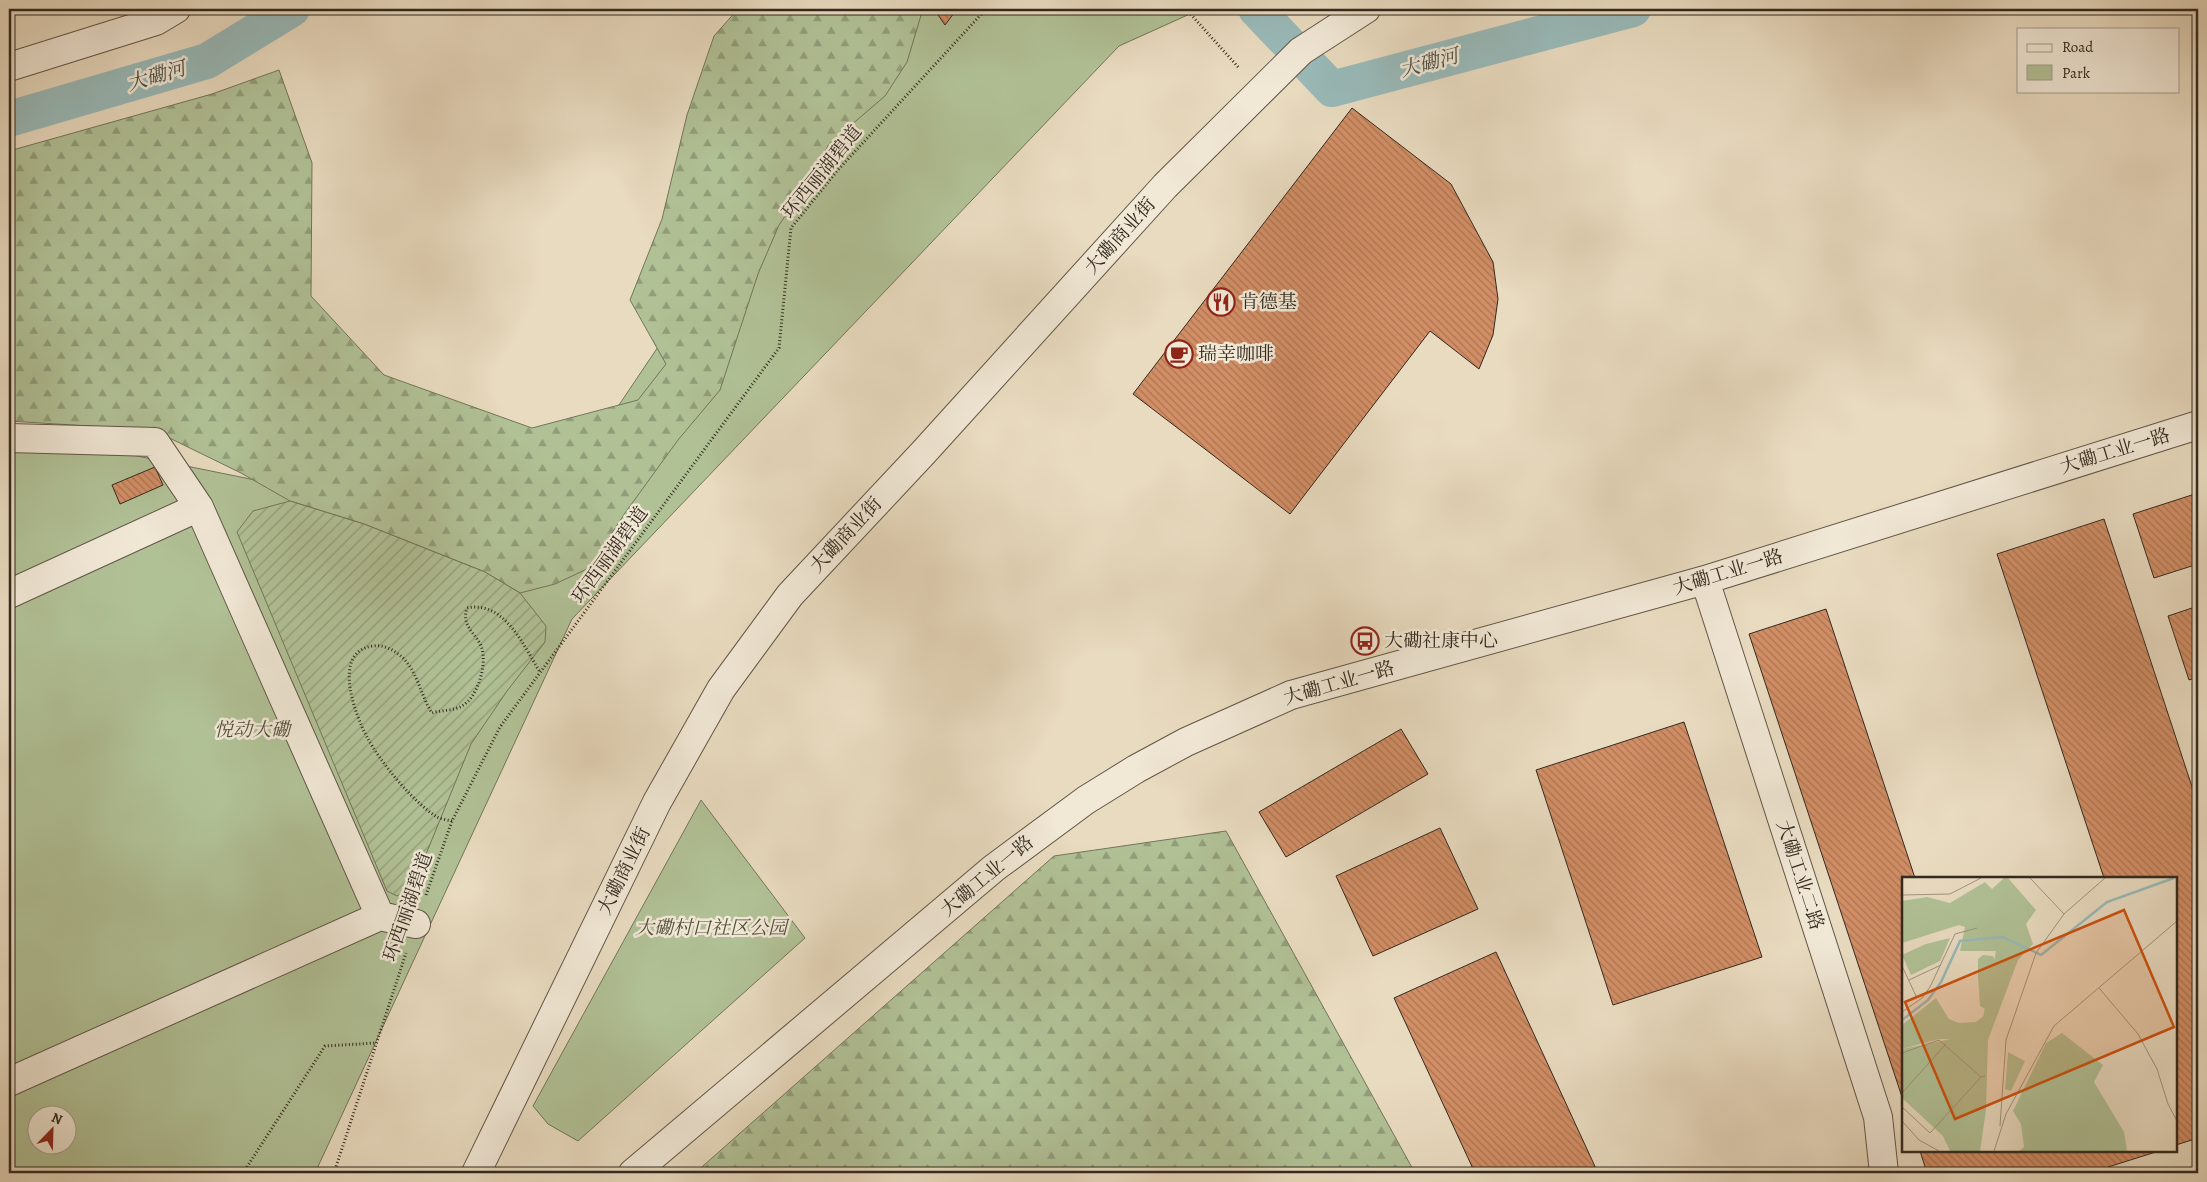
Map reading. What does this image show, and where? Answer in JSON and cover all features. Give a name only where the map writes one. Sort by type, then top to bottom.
[{"type":"street","points":[[9,67],[156,21],[176,9]]},
{"type":"street","name":"大磡商业街","points":[[476,1173],[657,802],[721,689],[790,595],[924,452],[1165,186],[1301,51],[1366,9]]},
{"type":"street","name":"大磡工业一路","points":[[633,1173],[994,868],[1086,800],[1186,742],[1291,696],[1705,580],[2198,425]]},
{"type":"street","points":[[9,438],[155,442],[199,507],[380,916]]},
{"type":"street","points":[[9,594],[199,507]]},
{"type":"street","name":"大磡工业二路","points":[[1705,580],[1878,1117],[1884,1173]]},
{"type":"street","points":[[9,1082],[380,916],[416,924]]},
{"type":"path","name":"环西丽湖碧道","points":[[334,1173],[416,924],[452,822],[500,727],[779,348],[791,228],[837,171],[986,9]]},
{"type":"path","points":[[1186,9],[1260,92]]},
{"type":"path","points":[[452,822],[438,818],[420,802],[401,782],[367,738],[353,701],[349,665],[352,659],[371,646],[385,647],[394,651],[409,665],[432,713],[462,706],[474,692],[483,658],[482,648],[466,622],[467,608],[474,607],[493,613],[506,621],[515,630],[540,673]]},
{"type":"path","points":[[244,1173],[325,1046],[376,1043]]},
{"type":"green space","points":[[738,9],[922,9],[922,12],[907,62],[885,96],[829,144],[806,186],[779,225],[758,274],[720,390],[678,440],[625,513],[589,568],[555,584],[520,593],[485,572],[364,524],[290,501],[241,473],[153,430],[9,421],[9,151],[212,94],[279,70],[312,163],[311,296],[384,375],[532,428],[638,400],[666,364],[630,300],[662,219],[687,115],[714,36]]},
{"type":"green space","name":"悦动大磡","points":[[885,9],[1201,9],[1119,46],[572,619],[315,1173],[9,1173],[9,430],[531,536]]},
{"type":"green space","points":[[290,501],[364,524],[485,572],[520,593],[546,626],[545,642],[507,691],[471,744],[413,886],[397,896],[387,891],[237,532],[253,511]]},
{"type":"green space","name":"大磡村口社区公园","points":[[701,800],[805,938],[578,1141],[548,1124],[533,1106]]},
{"type":"green space","points":[[1226,831],[1415,1173],[695,1173],[1054,856]]},
{"type":"building","points":[[9,9],[47,9],[47,11],[9,14]]},
{"type":"building","points":[[934,9],[957,9],[945,25]]},
{"type":"building","points":[[1352,108],[1451,184],[1493,262],[1498,299],[1493,335],[1479,369],[1430,331],[1290,514],[1133,394]]},
{"type":"building","points":[[155,467],[163,485],[120,504],[112,485]]},
{"type":"building","points":[[2198,493],[2198,564],[2154,578],[2133,514]]},
{"type":"building","points":[[2104,519],[2198,805],[2198,1138],[2177,1145],[2177,877],[2104,877],[1997,554]]},
{"type":"building","points":[[2198,606],[2198,677],[2189,680],[2168,616]]},
{"type":"building","points":[[1826,609],[1915,877],[1902,877],[1902,1097],[1749,634]]},
{"type":"building","points":[[2198,714],[2198,730],[2194,716]]},
{"type":"building","points":[[1684,722],[1762,957],[1613,1005],[1536,770]]},
{"type":"building","points":[[1401,729],[1428,774],[1286,857],[1259,812]]},
{"type":"building","points":[[1440,828],[1478,909],[1373,956],[1336,876]]},
{"type":"building","points":[[1496,952],[1598,1173],[1475,1173],[1394,998]]},
{"type":"building","points":[[1920,1152],[2156,1152],[2089,1173],[1927,1173]]},
{"type":"building","points":[[2198,1167],[2198,1173],[2179,1173]]},
{"type":"waterway","name":"大磡河","points":[[9,119],[207,61],[292,9]]},
{"type":"waterway","name":"大磡河","points":[[1256,9],[1332,89],[1633,9]]},
{"type":"place","name":"肯德基","points":[[1221,302]]},
{"type":"place","name":"瑞幸咖啡","points":[[1179,354]]},
{"type":"place","name":"大磡社康中心","points":[[1365,641]]}]
